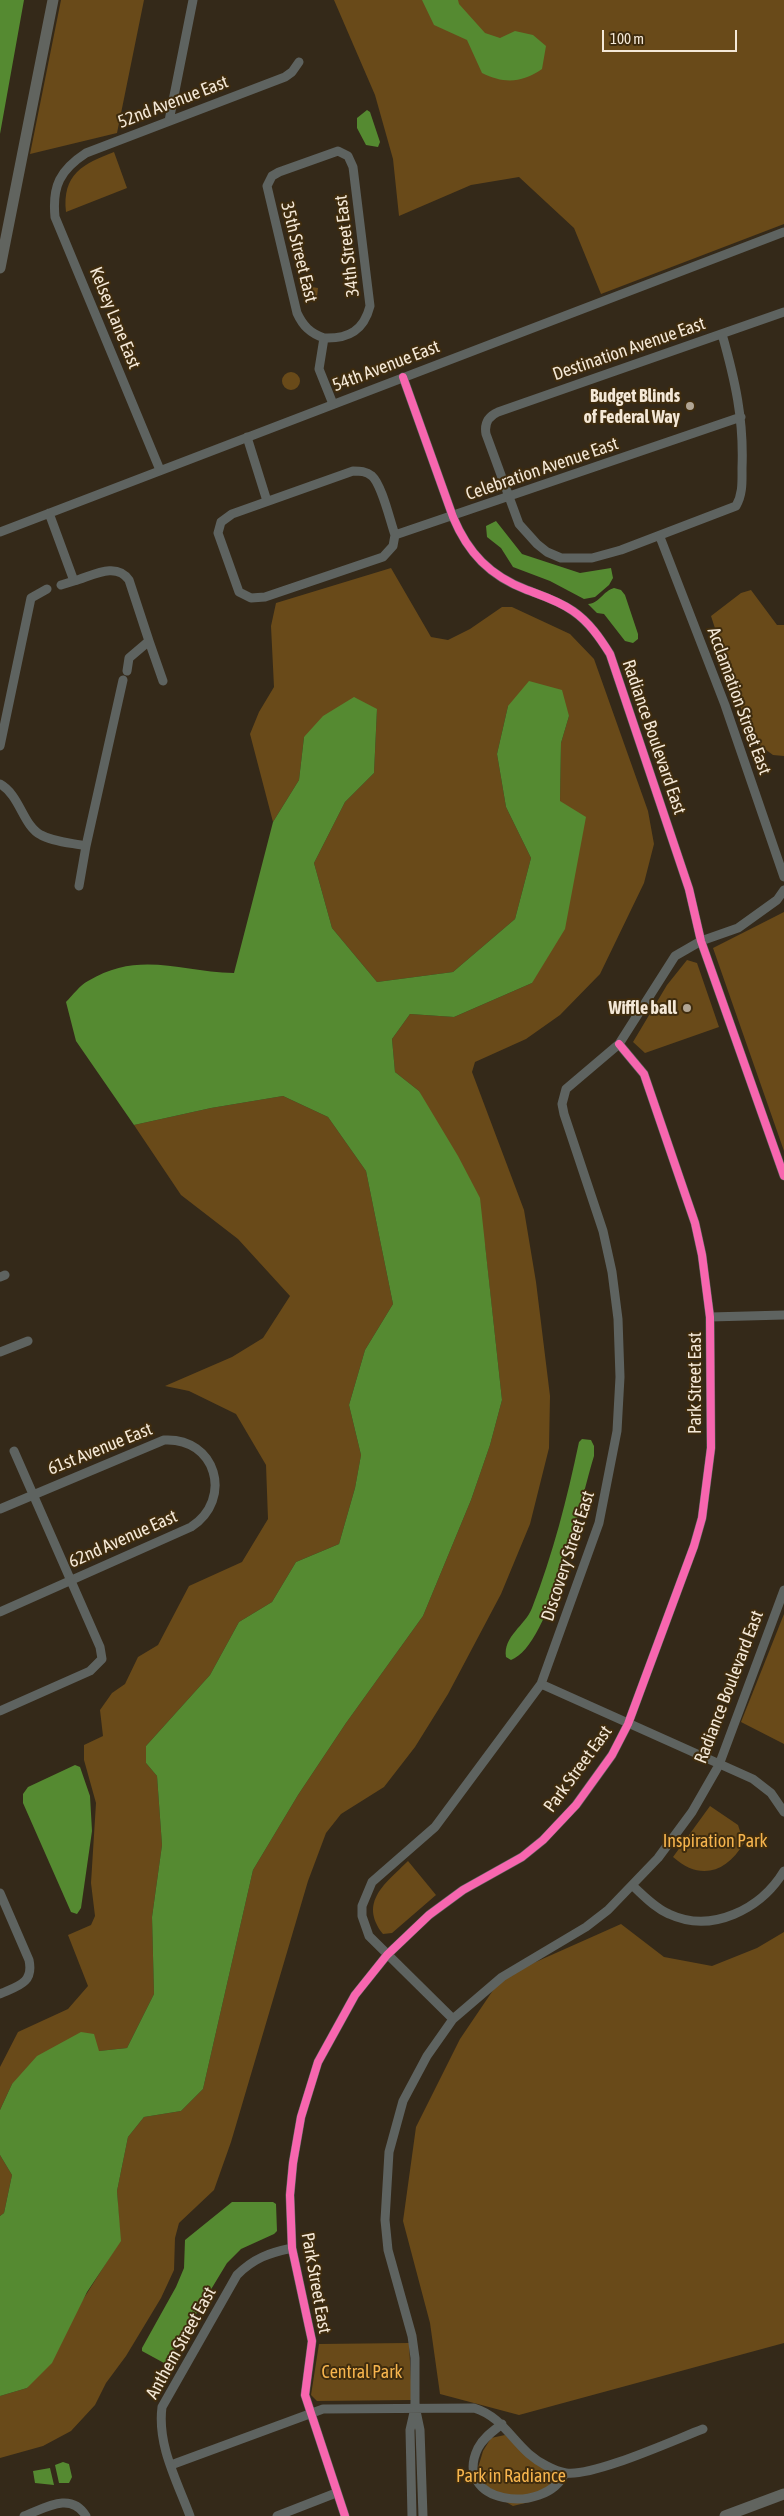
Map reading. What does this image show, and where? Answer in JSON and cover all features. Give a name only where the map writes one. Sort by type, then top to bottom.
[{"type":"street","points":[[0,268],[53,0]]},
{"type":"street","points":[[169,121],[193,0]]},
{"type":"street","name":"52nd Avenue East","points":[[61,177],[66,167],[86,153],[284,77],[292,72],[299,62]]},
{"type":"street","name":"34th Street East","points":[[269,181],[279,172],[334,151],[344,153],[351,161],[370,306],[365,321],[355,332],[337,338],[324,338]]},
{"type":"street","name":"Kelsey Lane East","points":[[61,177],[55,197],[55,217],[160,470]]},
{"type":"street","name":"35th Street East","points":[[269,181],[267,193],[297,313],[306,328],[313,334],[324,338]]},
{"type":"street","name":"54th Avenue East","points":[[0,532],[784,232]]},
{"type":"street","name":"Destination Avenue East","points":[[511,496],[486,434],[488,420],[498,412],[784,312]]},
{"type":"street","points":[[511,496],[519,524],[527,535],[547,552],[561,558],[592,558],[660,537],[736,506],[742,494],[744,438],[739,396],[722,334]]},
{"type":"street","points":[[324,338],[319,369],[333,404]]},
{"type":"street","name":"Radiance Boulevard East","points":[[403,377],[453,517],[462,537],[486,568],[505,582],[554,600],[573,611],[600,638],[610,654],[689,889],[702,941],[784,1176]]},
{"type":"street","name":"Celebration Avenue East","points":[[395,535],[453,517],[741,417]]},
{"type":"street","points":[[247,437],[267,501]]},
{"type":"street","points":[[353,471],[366,472],[376,482],[395,535],[393,546],[383,556],[265,597],[251,598],[239,592],[235,586],[218,533],[221,522],[232,514],[267,501],[353,471]]},
{"type":"street","points":[[50,513],[74,581]]},
{"type":"street","name":"Acclamation Street East","points":[[660,537],[725,705],[784,878]]},
{"type":"street","points":[[61,585],[116,569],[124,572],[129,580],[163,681]]},
{"type":"street","points":[[0,746],[31,598],[47,589]]},
{"type":"street","points":[[80,886],[86,846],[129,658],[149,641]]},
{"type":"street","points":[[0,784],[11,792],[41,835],[86,846]]},
{"type":"street","points":[[619,1044],[675,956],[702,941],[738,928],[777,900],[784,890]]},
{"type":"street","name":"Discovery Street East","points":[[387,1955],[369,1936],[362,1916],[362,1906],[372,1882],[435,1827],[541,1684],[599,1523],[617,1431],[620,1377],[618,1319],[612,1272],[603,1231],[564,1114],[563,1096],[566,1089],[619,1044]]},
{"type":"street","name":"Park Street East","points":[[345,2516],[309,2413],[305,2396],[312,2341],[292,2248],[290,2195],[293,2162],[301,2117],[318,2062],[355,1995],[387,1955],[442,1905],[463,1890],[522,1857],[543,1840],[576,1805],[612,1755],[628,1724],[694,1546],[702,1518],[711,1448],[710,1317],[702,1256],[695,1223],[644,1074],[619,1044]]},
{"type":"street","points":[[710,1317],[784,1314]]},
{"type":"street","points":[[0,1352],[28,1342]]},
{"type":"street","name":"61st Avenue East","points":[[0,1510],[164,1440],[188,1444],[203,1453],[209,1462]]},
{"type":"street","points":[[0,1712],[90,1671],[100,1664],[102,1658],[100,1647],[14,1451]]},
{"type":"street","name":"62nd Avenue East","points":[[0,1612],[200,1521],[214,1499],[215,1481],[209,1462]]},
{"type":"street","name":"Radiance Boulevard East","points":[[423,2516],[420,2430],[415,2408],[414,2348],[388,2250],[384,2220],[389,2152],[403,2101],[427,2056],[453,2018],[502,1977],[586,1928],[633,1886],[658,1858],[692,1812],[719,1765],[784,1590]]},
{"type":"street","points":[[541,1684],[762,1785],[771,1793],[784,1812]]},
{"type":"street","points":[[633,1886],[670,1915],[684,1919],[708,1921],[722,1919],[752,1905],[765,1896],[784,1871]]},
{"type":"street","points":[[0,1893],[29,1960],[31,1970],[28,1980],[0,1994]]},
{"type":"street","points":[[387,1955],[453,2018]]},
{"type":"street","name":"Anthem Street East","points":[[190,2516],[163,2445],[160,2421],[162,2407],[169,2391],[237,2275],[254,2259],[268,2253],[292,2248]]},
{"type":"street","points":[[171,2465],[309,2413],[338,2407],[474,2408],[491,2415],[502,2424],[536,2459],[565,2473],[595,2470],[703,2429]]},
{"type":"street","name":"Radiance Boulevard East","points":[[412,2516],[410,2430],[415,2408]]},
{"type":"street","points":[[496,2505],[480,2489],[474,2471],[474,2461],[478,2448],[486,2437],[502,2424]]},
{"type":"street","points":[[555,2497],[565,2473]]},
{"type":"street","points":[[277,2516],[336,2493]]},
{"type":"street","points":[[725,2516],[784,2494]]},
{"type":"street","points":[[24,2516],[61,2502],[72,2504],[82,2510],[86,2516]]},
{"type":"green space","points":[[61,0],[144,0],[117,133],[30,154]]},
{"type":"green space","points":[[334,0],[784,0],[784,224],[601,294],[574,228],[519,177],[471,185],[399,216],[393,159],[375,95]]},
{"type":"green space","points":[[114,152],[127,188],[66,212],[67,188],[71,179],[84,166]]},
{"type":"green space","points":[[306,286],[318,288],[317,297],[305,295]]},
{"type":"green space","points":[[291,372],[297,375],[300,381],[297,387],[291,390],[285,387],[282,381],[285,375]]},
{"type":"green space","points":[[391,568],[431,637],[448,640],[470,629],[502,607],[512,607],[570,634],[594,659],[648,811],[654,844],[644,883],[600,974],[560,1015],[526,1039],[475,1062],[472,1072],[524,1210],[536,1282],[550,1396],[549,1448],[530,1524],[501,1594],[448,1694],[415,1747],[384,1787],[341,1814],[326,1833],[308,1881],[231,2142],[214,2190],[179,2223],[175,2238],[174,2270],[161,2298],[126,2356],[106,2383],[95,2405],[71,2431],[43,2446],[0,2458],[0,2396],[27,2388],[120,2241],[117,2191],[128,2137],[144,2117],[181,2111],[203,2089],[253,1870],[298,1795],[346,1723],[423,1616],[471,1500],[490,1445],[502,1400],[485,1245],[419,1091],[395,1072],[392,1039],[410,1014],[454,1017],[532,983],[560,801],[561,743],[569,716],[508,706],[497,754],[506,807],[531,858],[515,919],[453,972],[377,982],[332,928],[314,863],[345,802],[374,773],[377,709],[304,737],[299,780],[273,822],[250,734],[259,712],[274,687],[271,626],[276,603]]},
{"type":"green space","points":[[751,590],[777,625],[784,625],[784,756],[773,755],[751,739],[711,616],[741,593]]},
{"type":"green space","points":[[784,912],[784,1151],[713,948]]},
{"type":"green space","points":[[687,960],[697,963],[719,1027],[645,1053],[633,1042],[667,985]]},
{"type":"green space","points":[[283,1096],[328,1117],[366,1171],[393,1304],[365,1350],[349,1405],[361,1455],[355,1488],[339,1544],[296,1562],[272,1602],[239,1622],[210,1675],[146,1746],[146,1763],[157,1776],[162,1845],[152,1917],[154,1994],[127,2048],[99,2051],[12,2084],[0,2110],[0,2067],[18,2032],[68,2009],[88,1986],[68,1935],[91,1925],[95,1916],[91,1883],[96,1803],[84,1760],[84,1745],[103,1736],[100,1710],[112,1693],[125,1684],[138,1657],[158,1645],[189,1586],[242,1562],[268,1519],[266,1465],[236,1414],[189,1391],[165,1386],[232,1357],[263,1338],[290,1296],[238,1239],[181,1195],[134,1125],[211,1108]]},
{"type":"green space","points":[[784,1614],[784,1744],[741,1722]]},
{"type":"green space","name":"Inspiration Park","points":[[710,1806],[738,1825],[744,1843],[737,1853],[721,1867],[703,1871],[683,1865],[673,1857]]},
{"type":"green space","points":[[408,1861],[436,1895],[392,1933],[383,1934],[376,1923],[373,1912],[374,1903],[384,1885]]},
{"type":"green space","points":[[621,1924],[664,1957],[712,1966],[757,1948],[784,1932],[784,2343],[519,2415],[440,2394],[430,2323],[403,2221],[416,2127],[460,2039],[502,1977]]},
{"type":"green space","points":[[0,2155],[12,2175],[4,2213],[0,2216]]},
{"type":"green space","name":"Central Park","points":[[409,2343],[412,2400],[317,2401],[311,2395],[319,2344]]},
{"type":"green space","name":"Park in Radiance","points":[[505,2435],[533,2462],[546,2469],[553,2476],[555,2483],[552,2489],[543,2497],[513,2506],[490,2493],[478,2468],[483,2451],[491,2438]]},
{"type":"shaded area","points":[[0,0],[24,0],[0,134]]},
{"type":"shaded area","points":[[422,0],[458,0],[459,4],[485,33],[500,38],[515,31],[533,35],[546,46],[542,69],[535,74],[513,80],[498,79],[482,73],[467,40],[434,25]]},
{"type":"shaded area","points":[[367,110],[370,112],[380,142],[378,147],[366,145],[357,128],[357,118]]},
{"type":"shaded area","points":[[496,521],[522,554],[580,573],[611,568],[613,578],[609,585],[595,597],[584,599],[550,581],[513,567],[501,548],[487,537],[486,526]]},
{"type":"shaded area","points":[[614,588],[621,590],[625,595],[638,634],[638,639],[633,643],[625,641],[604,614],[597,613],[588,604],[596,602]]},
{"type":"shaded area","points":[[529,681],[562,690],[569,716],[561,743],[560,801],[586,817],[565,929],[532,983],[454,1017],[410,1014],[392,1039],[395,1072],[419,1091],[458,1156],[480,1198],[502,1400],[490,1445],[471,1500],[423,1616],[346,1723],[298,1795],[253,1870],[203,2089],[181,2111],[144,2117],[128,2137],[117,2191],[121,2241],[87,2292],[52,2363],[27,2388],[0,2396],[0,2216],[4,2213],[12,2175],[0,2155],[0,2110],[12,2084],[37,2056],[81,2032],[94,2034],[99,2051],[127,2048],[154,1994],[152,1917],[162,1845],[157,1776],[146,1763],[146,1746],[210,1675],[239,1622],[272,1602],[296,1562],[339,1544],[355,1488],[361,1455],[349,1405],[365,1350],[393,1304],[366,1171],[328,1117],[283,1096],[211,1108],[134,1125],[76,1041],[66,1002],[85,983],[107,972],[125,967],[160,965],[234,973],[273,822],[299,780],[304,737],[323,716],[354,697],[377,709],[374,773],[345,802],[314,863],[332,928],[377,982],[453,972],[515,919],[531,858],[506,807],[497,754],[508,706]]},
{"type":"shaded area","points":[[582,1439],[591,1440],[594,1446],[594,1456],[563,1568],[539,1628],[526,1649],[511,1660],[506,1657],[508,1643],[529,1614],[540,1588],[559,1526],[579,1442]]},
{"type":"shaded area","points":[[75,1765],[80,1767],[90,1796],[92,1831],[81,1908],[77,1914],[71,1912],[23,1803],[23,1794],[28,1787]]},
{"type":"shaded area","points":[[232,2202],[273,2202],[276,2204],[277,2231],[241,2249],[227,2263],[167,2362],[164,2363],[142,2351],[142,2348],[176,2287],[184,2268],[185,2240]]},
{"type":"shaded area","points":[[63,2462],[69,2464],[72,2477],[69,2483],[59,2483],[55,2465]]},
{"type":"shaded area","points":[[50,2468],[54,2485],[35,2483],[33,2471]]},
{"type":"cycle path","points":[[403,377],[453,517],[473,552],[502,578],[568,607],[579,615],[598,636],[610,654],[689,889],[701,941],[784,1176]]},
{"type":"cycle path","points":[[345,2516],[305,2395],[312,2341],[292,2248],[290,2195],[293,2163],[301,2117],[318,2062],[355,1995],[387,1955],[429,1915],[463,1890],[522,1857],[543,1840],[576,1805],[612,1755],[628,1724],[694,1546],[702,1518],[711,1448],[710,1317],[702,1255],[695,1223],[644,1074],[619,1044]]},
{"type":"place","name":"Budget Blinds of Federal Way","points":[[690,406]]},
{"type":"place","name":"Wiffle ball","points":[[687,1008]]}]
